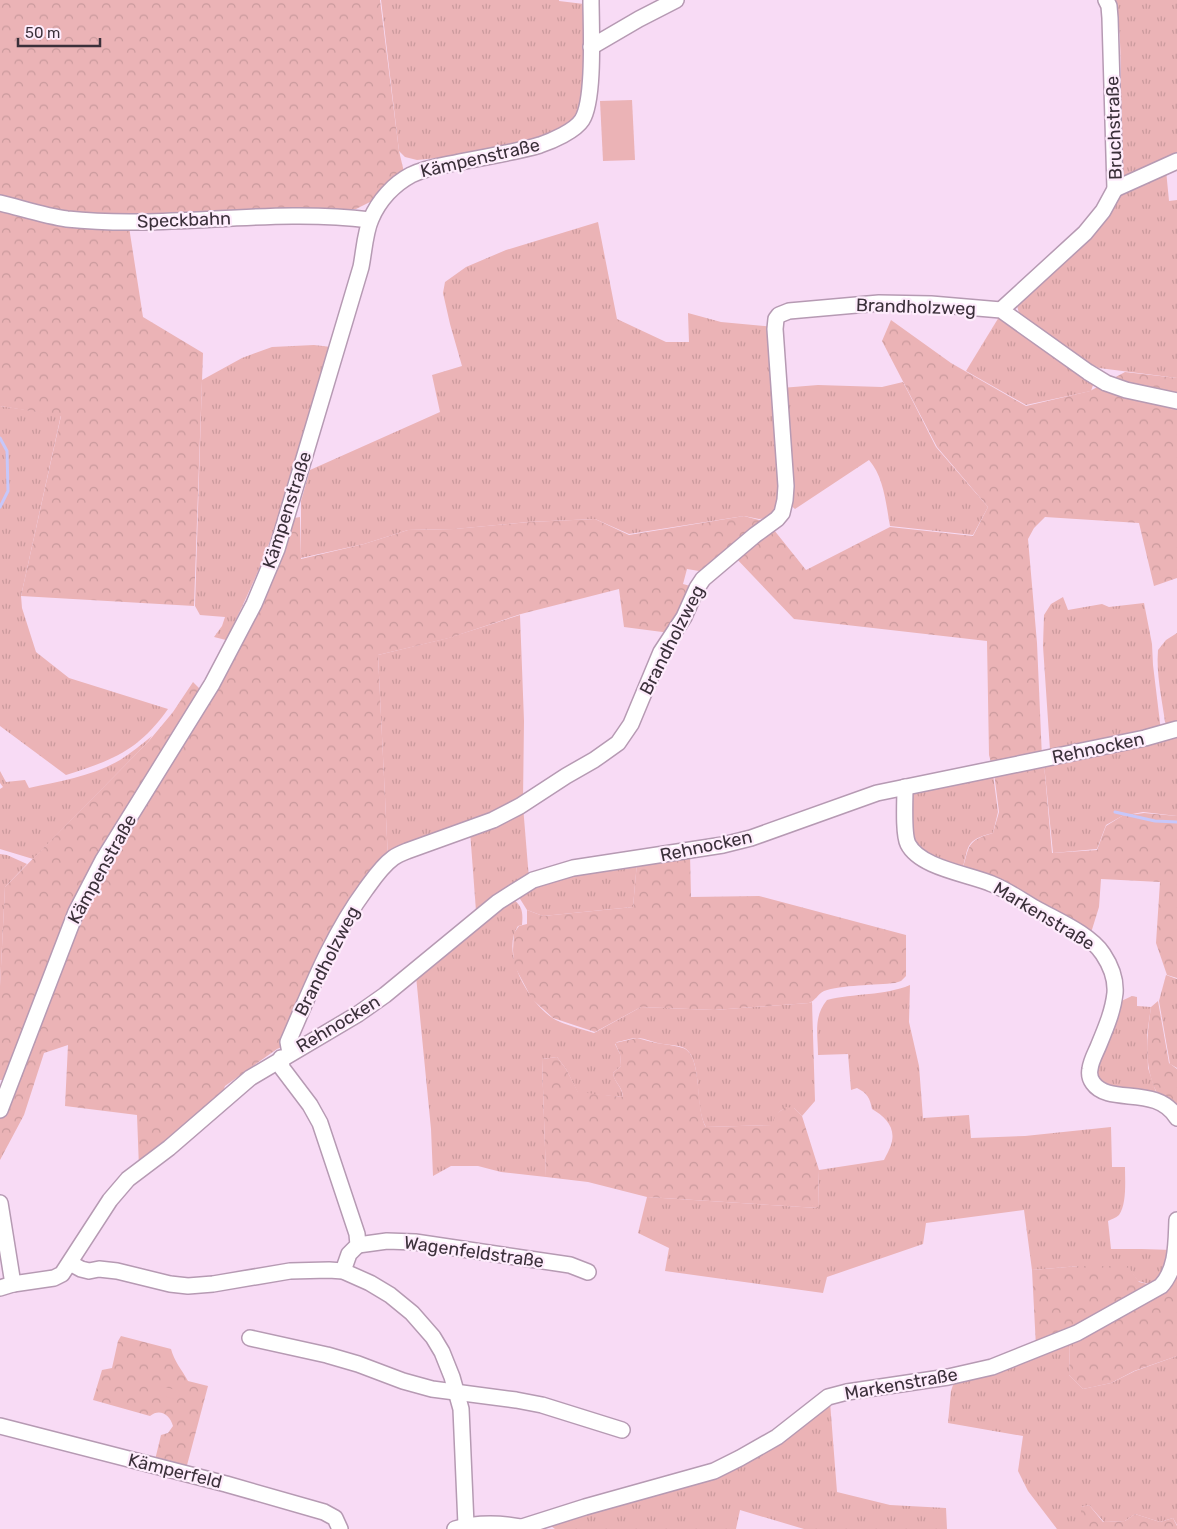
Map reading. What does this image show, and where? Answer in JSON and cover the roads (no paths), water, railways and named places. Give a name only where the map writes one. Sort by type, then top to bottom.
[{"type":"street","name":"Kämpenstraße","points":[[0,1110],[76,912],[103,860],[212,684],[254,604],[277,550],[361,267],[370,220],[381,200],[395,186],[411,175],[430,168],[532,147],[565,134],[581,122],[587,105],[591,47],[591,0]]},
{"type":"street","points":[[591,47],[639,18],[676,0]]},
{"type":"street","name":"Bruchstraße","points":[[1106,0],[1109,6],[1110,18],[1115,189],[1177,161]]},
{"type":"street","name":"Brandholzweg","points":[[1001,310],[1085,233],[1103,211],[1115,189]]},
{"type":"street","name":"Speckbahn","points":[[0,203],[65,219],[116,222],[303,215],[339,216],[370,220]]},
{"type":"street","name":"Brandholzweg","points":[[285,1056],[288,1042],[316,977],[338,933],[352,908],[383,866],[395,856],[493,820],[520,806],[618,743],[631,724],[661,652],[684,616],[703,578],[782,513],[786,486],[775,329],[776,319],[779,314],[788,311],[879,303],[931,304],[1001,310],[1106,383],[1126,390],[1177,401]]},
{"type":"street","name":"Rehnocken","points":[[285,1056],[358,1014],[385,995],[498,902],[533,880],[573,868],[723,845],[751,838],[877,793],[1145,738],[1177,728]]},
{"type":"street","name":"Markenstraße","points":[[905,787],[907,842],[914,852],[928,862],[994,884],[1078,933],[1094,944],[1102,953],[1110,966],[1114,978],[1115,992],[1112,1011],[1092,1062],[1090,1078],[1094,1085],[1104,1092],[1152,1099],[1170,1109],[1177,1118]]},
{"type":"street","points":[[285,1056],[282,1068],[310,1105],[320,1124],[357,1234],[358,1245],[349,1254],[343,1271]]},
{"type":"street","points":[[0,1203],[6,1286],[54,1278],[62,1274],[110,1200],[128,1180],[169,1148],[250,1078],[285,1056]]},
{"type":"street","name":"Markenstraße","points":[[526,1528],[586,1507],[714,1471],[777,1437],[828,1397],[847,1392],[948,1377],[992,1367],[1077,1333],[1161,1286],[1168,1280],[1175,1258],[1177,1220]]},
{"type":"street","name":"Wagenfeldstraße","points":[[358,1245],[387,1241],[415,1242],[570,1265],[588,1272]]},
{"type":"street","points":[[70,1263],[81,1269],[117,1271],[170,1284],[188,1286],[213,1284],[270,1274],[329,1270],[343,1271],[370,1283],[402,1304],[424,1326],[442,1352],[457,1392],[461,1409],[461,1527],[484,1523],[526,1528]]},
{"type":"street","points":[[250,1338],[328,1355],[403,1381],[432,1388],[542,1405],[622,1430]]},
{"type":"street","name":"Kämperfeld","points":[[0,1426],[226,1484],[324,1512],[335,1518],[340,1529]]},
{"type":"waterway","points":[[0,438],[7,451],[8,491],[0,507]]},
{"type":"waterway","points":[[1115,812],[1155,821],[1177,822]]}]
